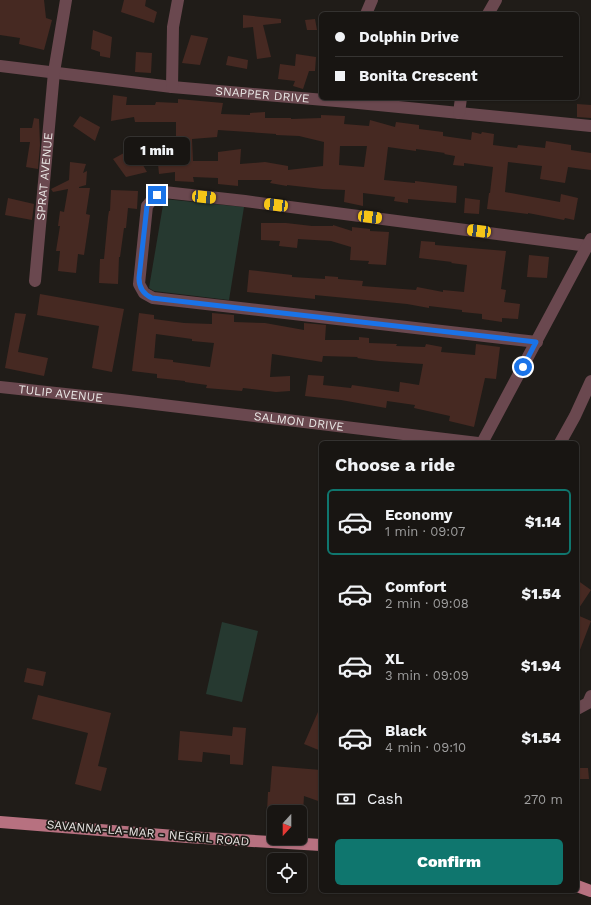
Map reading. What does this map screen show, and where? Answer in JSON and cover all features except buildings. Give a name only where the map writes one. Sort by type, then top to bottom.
[{"type":"main road","name":"SAVANNA-LA-MAR - NEGRIL ROAD","points":[[0,822],[239,841],[319,845]]},
{"type":"main road","points":[[579,887],[591,891]]},
{"type":"street","name":"SPRAT AVENUE","points":[[35,281],[54,72],[66,0]]},
{"type":"street","points":[[172,87],[174,27],[178,0]]},
{"type":"street","points":[[367,12],[372,0]]},
{"type":"street","points":[[489,12],[496,0]]},
{"type":"street","name":"SNAPPER DRIVE","points":[[0,66],[172,87],[319,98]]},
{"type":"street","name":"SNAPPER DRIVE","points":[[348,100],[591,126]]},
{"type":"street","points":[[459,113],[461,100]]},
{"type":"street","points":[[483,441],[590,242],[164,192],[157,195],[147,206],[139,284],[144,293],[152,298],[536,342]]},
{"type":"street","points":[[561,441],[575,416],[591,380]]},
{"type":"street","name":"TULIP AVENUE","points":[[0,387],[121,400]]},
{"type":"street","name":"SALMON DRIVE","points":[[121,400],[461,441]]},
{"type":"street","points":[[579,708],[588,703],[591,696]]},
{"type":"green space","points":[[164,199],[244,207],[229,300],[154,291],[149,288]]},
{"type":"green space","points":[[222,622],[258,631],[242,702],[206,694]]},
{"type":"route","points":[[157,195],[147,206],[139,278],[139,284],[144,293],[152,298],[536,342],[523,367]]}]
